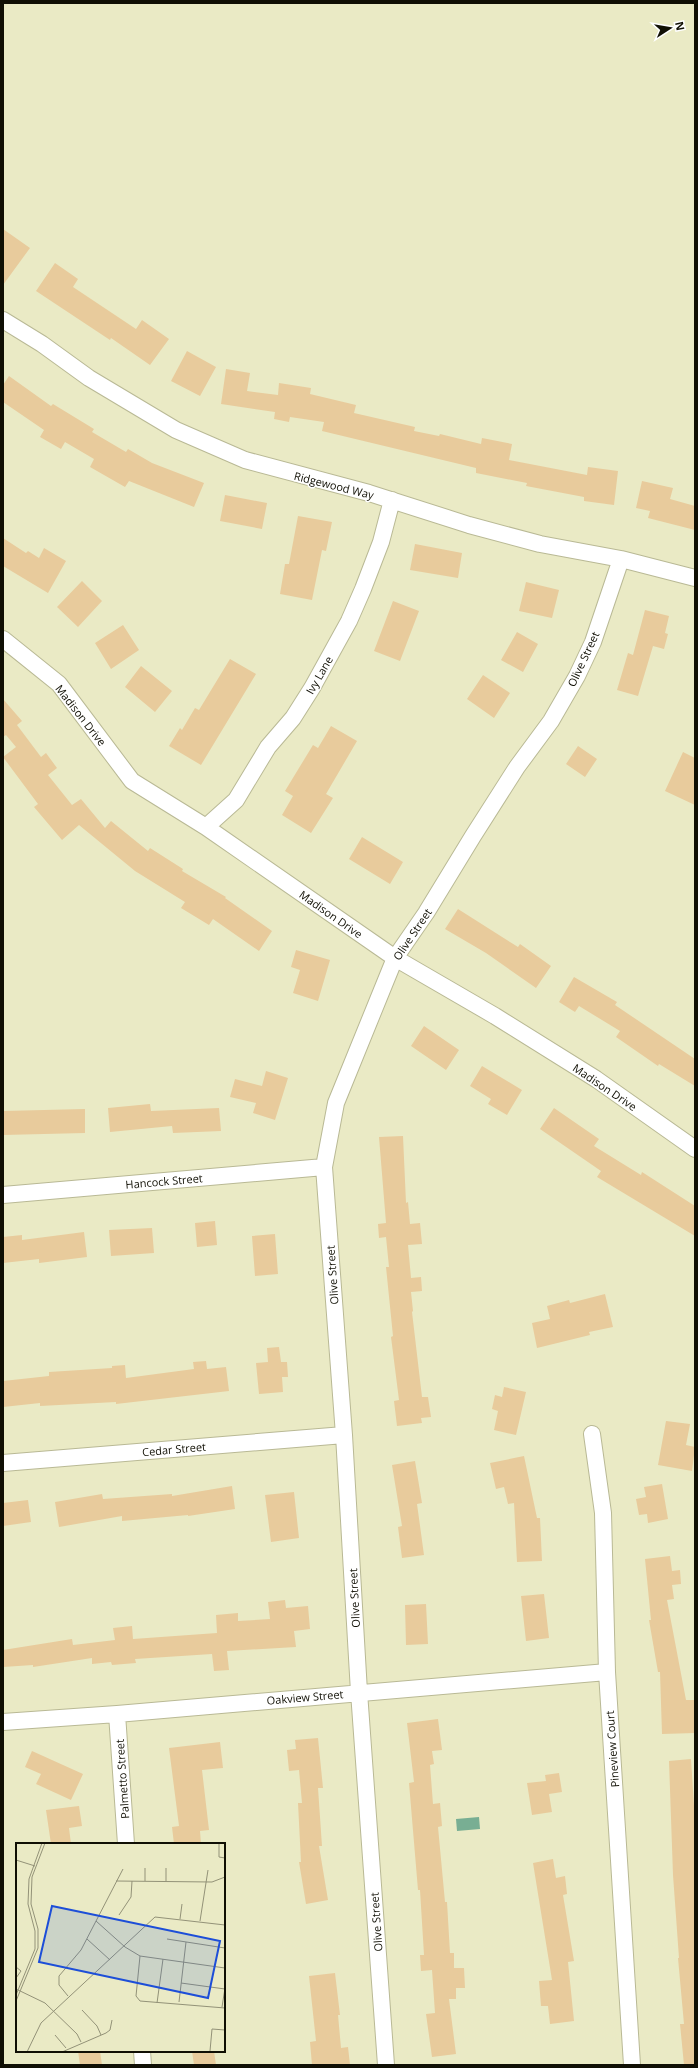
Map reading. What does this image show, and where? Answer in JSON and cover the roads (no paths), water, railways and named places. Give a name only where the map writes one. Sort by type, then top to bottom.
[{"type":"street","name":"Ridgewood Way","points":[[3,320],[42,344],[89,378],[176,430],[245,460],[392,500],[469,525],[540,544],[621,559],[695,578]]},
{"type":"street","name":"Ivy Lane","points":[[206,827],[236,800],[268,747],[293,718],[312,688],[349,621],[363,589],[381,542],[392,500]]},
{"type":"street","name":"Olive Street","points":[[386,2065],[359,1692],[344,1435],[324,1167],[336,1102],[395,958],[426,913],[517,767],[551,721],[577,676],[593,642],[621,559]]},
{"type":"street","name":"Madison Drive","points":[[3,639],[59,684],[132,781],[206,827],[395,958],[495,1016],[596,1079],[695,1149]]},
{"type":"street","name":"Hancock Street","points":[[3,1195],[324,1167]]},
{"type":"street","name":"Pineview Court","points":[[592,1434],[603,1513],[607,1672],[632,2065]]},
{"type":"street","name":"Cedar Street","points":[[3,1464],[344,1435]]},
{"type":"street","name":"Oakview Street","points":[[3,1722],[117,1714],[359,1692],[607,1672]]},
{"type":"street","name":"Palmetto Street","points":[[117,1714],[126,1843]]},
{"type":"street","points":[[142,2052],[143,2065]]}]
